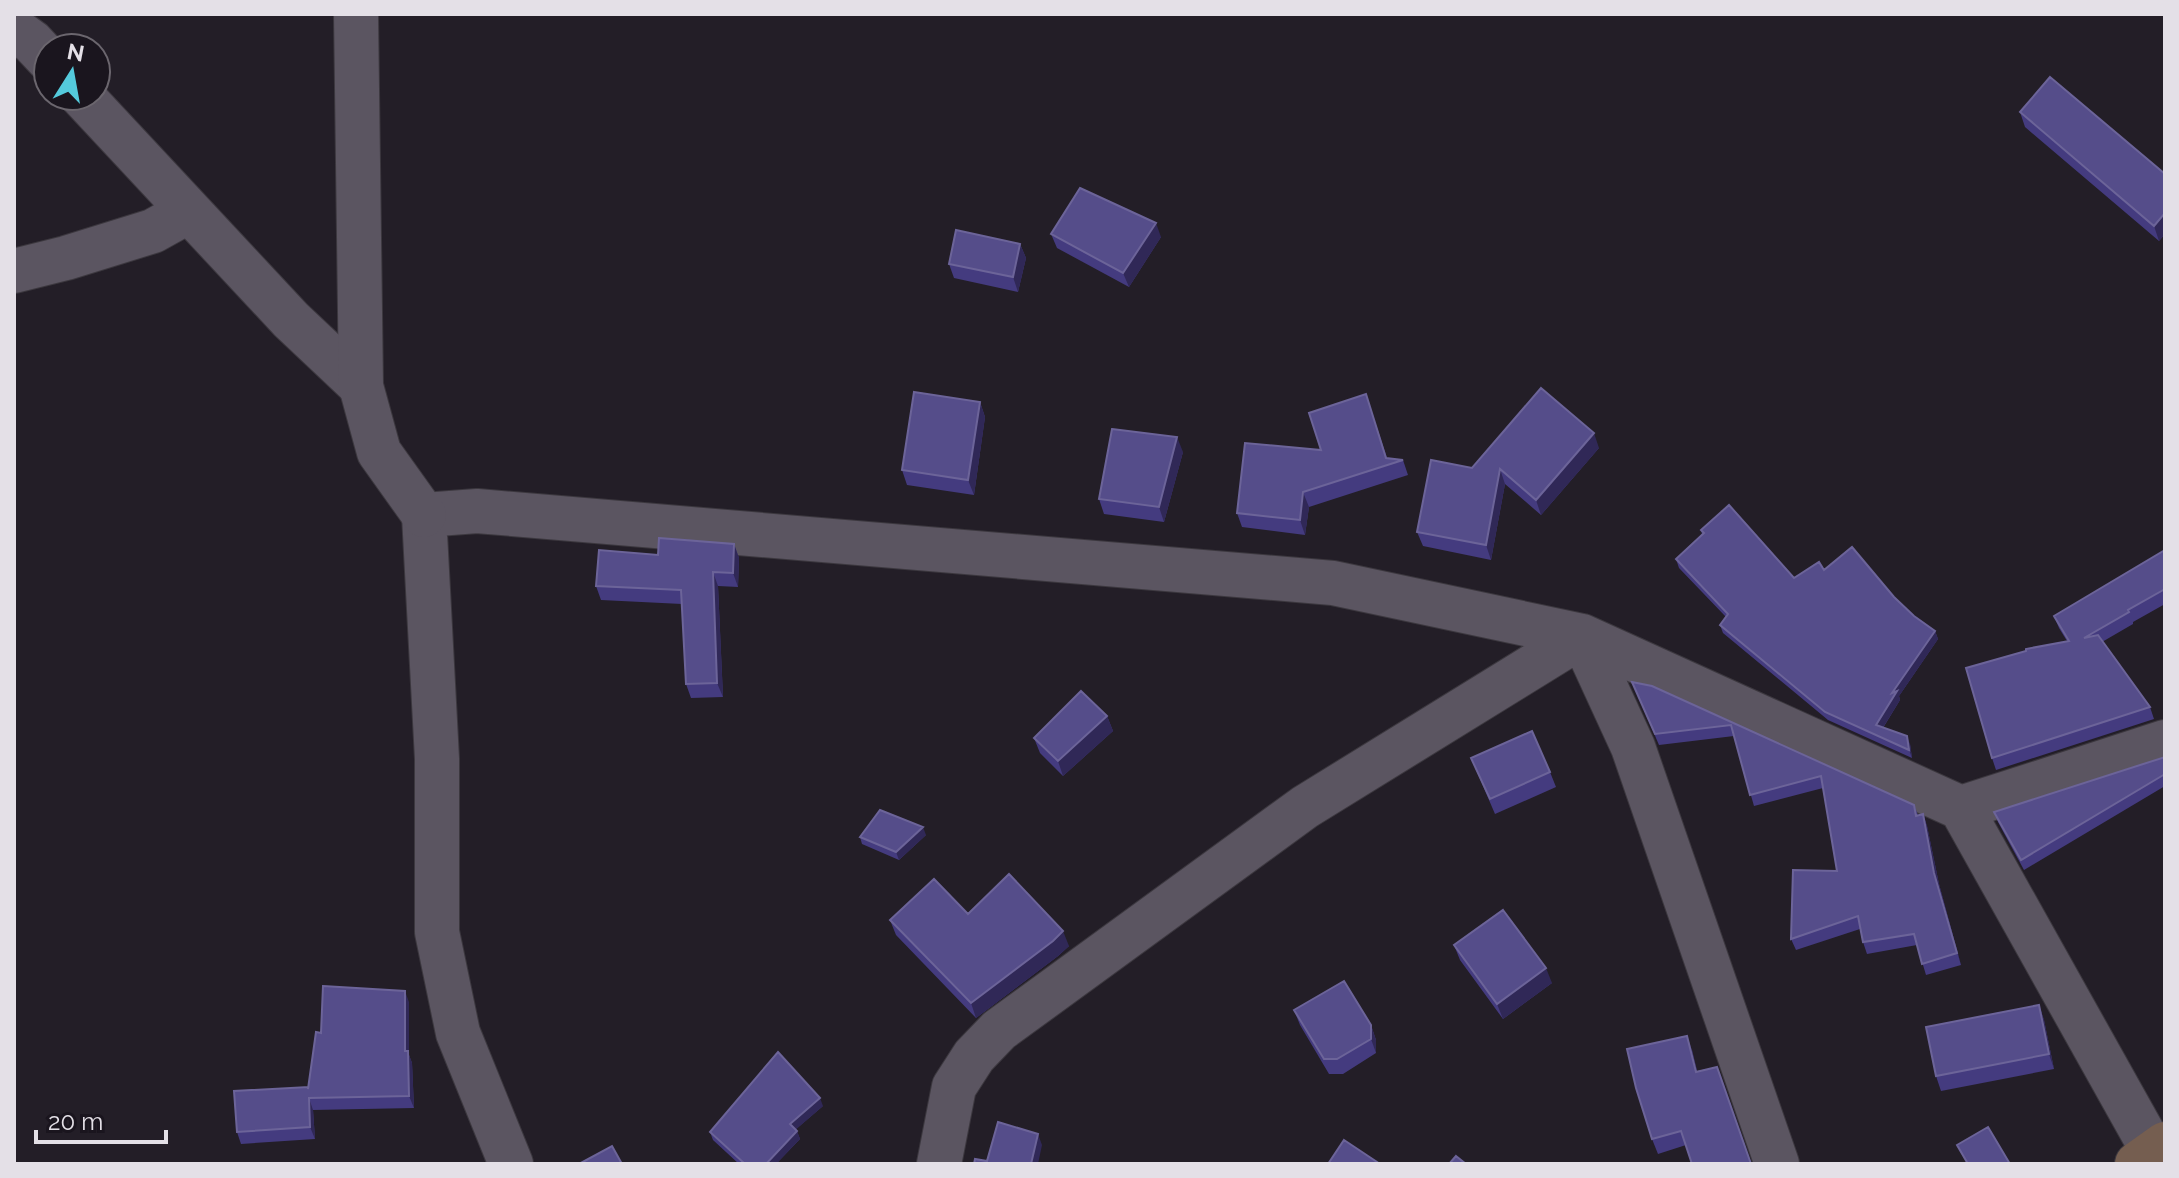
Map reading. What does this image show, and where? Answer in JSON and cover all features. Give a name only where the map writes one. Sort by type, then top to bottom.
[{"type":"street","points":[[356,14],[361,386],[379,452],[424,515],[437,759],[437,932],[458,1033],[511,1164]]},
{"type":"street","points":[[14,29],[32,42]]},
{"type":"street","points":[[97,112],[291,320],[361,386]]},
{"type":"street","points":[[14,271],[153,231],[189,211]]},
{"type":"street","points":[[424,515],[477,511],[1333,583],[1582,636],[1961,808],[2152,1154]]},
{"type":"street","points":[[939,1164],[954,1087],[974,1056],[999,1030],[1305,807],[1582,636]]},
{"type":"street","points":[[1582,636],[1633,747],[1777,1164]]},
{"type":"street","points":[[1961,808],[2165,742]]},
{"type":"building","points":[[2050,77],[2165,174],[2165,213],[2154,226],[2020,112]]},
{"type":"building","points":[[1080,188],[1156,223],[1123,273],[1051,234]]},
{"type":"building","points":[[956,230],[1020,244],[1013,277],[949,264]]},
{"type":"building","points":[[1541,388],[1594,433],[1536,500],[1500,469],[1486,545],[1417,532],[1431,460],[1472,468]]},
{"type":"building","points":[[914,392],[980,402],[968,480],[902,470]]},
{"type":"building","points":[[1366,394],[1386,458],[1403,460],[1303,492],[1300,520],[1237,513],[1245,443],[1321,450],[1309,413]]},
{"type":"building","points":[[1112,429],[1177,437],[1159,507],[1099,499]]},
{"type":"building","points":[[1729,505],[1794,578],[1819,562],[1824,570],[1852,547],[1894,597],[1935,631],[1892,693],[1897,691],[1876,725],[1907,736],[1909,750],[1825,712],[1720,625],[1728,614],[1676,559],[1704,533],[1701,530]]},
{"type":"building","points":[[659,538],[734,544],[733,573],[713,572],[717,683],[686,684],[681,590],[596,586],[599,550],[658,555]]},
{"type":"building","points":[[2165,550],[2165,589],[2084,638],[2098,635],[2150,707],[1992,758],[1966,668],[2026,649],[2069,641],[2054,616]]},
{"type":"building","points":[[1632,682],[1652,686],[1914,805],[1916,816],[1923,814],[1934,873],[1957,953],[1922,964],[1914,934],[1863,942],[1858,916],[1791,939],[1793,870],[1837,871],[1821,776],[1750,795],[1731,725],[1655,734]]},
{"type":"building","points":[[1081,691],[1107,716],[1058,761],[1034,738]]},
{"type":"building","points":[[1532,731],[1550,772],[1490,799],[1471,758]]},
{"type":"building","points":[[2165,757],[2165,774],[2021,860],[1994,812]]},
{"type":"building","points":[[880,810],[923,827],[896,852],[860,837]]},
{"type":"building","points":[[1009,874],[1063,931],[971,1003],[890,920],[934,879],[968,914]]},
{"type":"building","points":[[1503,910],[1546,968],[1497,1004],[1454,945]]},
{"type":"building","points":[[1344,981],[1371,1025],[1371,1039],[1337,1059],[1324,1059],[1294,1010]]},
{"type":"building","points":[[323,986],[405,991],[409,1096],[309,1098],[310,1127],[237,1132],[234,1091],[308,1089],[316,1032],[321,1033]]},
{"type":"building","points":[[2039,1005],[2049,1054],[1936,1076],[1926,1027]]},
{"type":"building","points":[[1687,1036],[1696,1072],[1717,1067],[1751,1164],[1692,1164],[1681,1131],[1652,1139],[1627,1049]]},
{"type":"building","points":[[778,1052],[820,1098],[790,1124],[797,1131],[766,1164],[745,1164],[710,1132]]},
{"type":"building","points":[[998,1122],[1038,1134],[1031,1164],[974,1164],[975,1159],[987,1161]]},
{"type":"building","points":[[1988,1127],[2010,1164],[1968,1164],[1957,1145]]},
{"type":"building","points":[[1344,1140],[1380,1164],[1328,1164]]},
{"type":"building","points":[[612,1146],[622,1164],[579,1164]]},
{"type":"building","points":[[1456,1156],[1466,1164],[1449,1164]]}]
